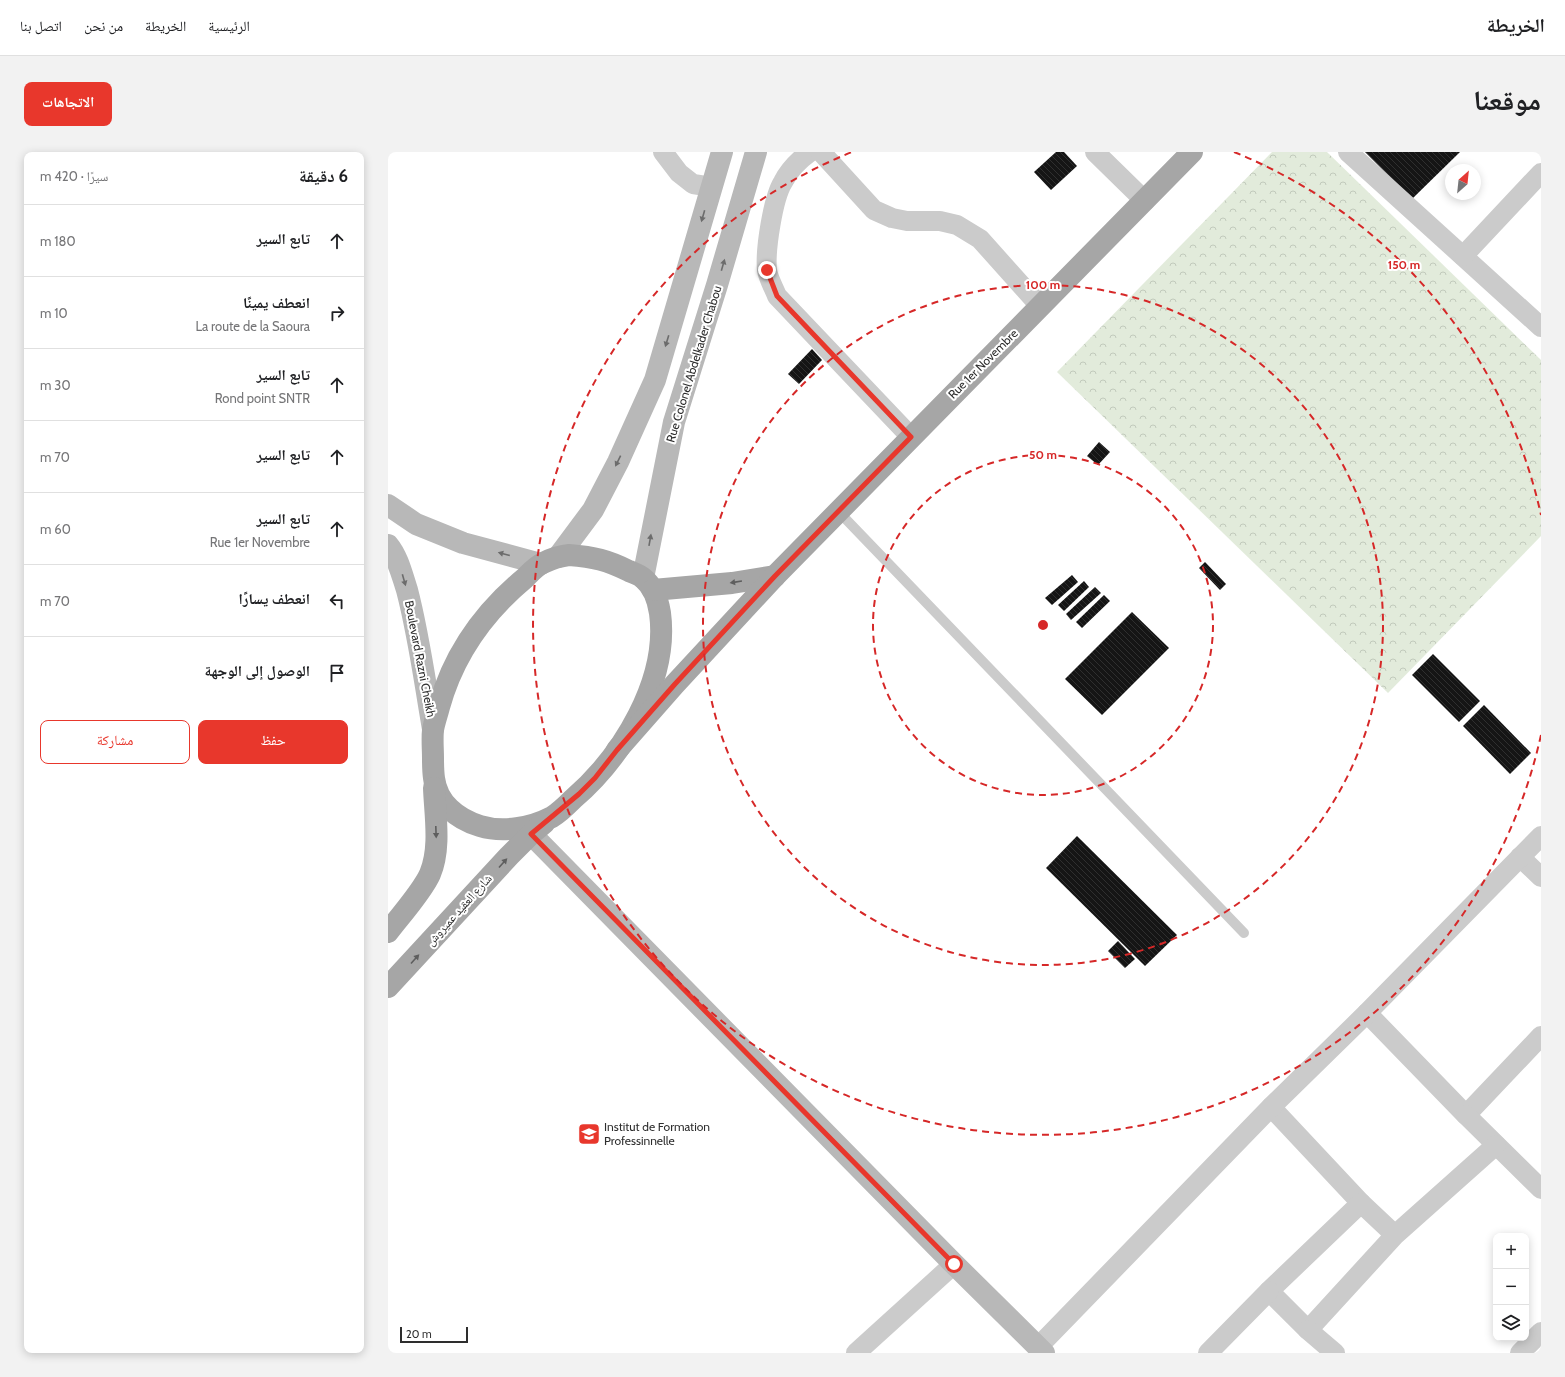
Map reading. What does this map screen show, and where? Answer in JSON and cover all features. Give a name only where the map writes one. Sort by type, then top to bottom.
[{"type":"main road","points":[[388,932],[415,898],[430,874],[436,850],[433,730],[443,692],[458,658],[482,621],[508,592],[549,560],[593,510],[618,462],[655,380],[722,152]]},
{"type":"main road","name":"Rue Colonel Abdelkader Chabou","points":[[648,584],[674,422],[717,285],[756,152]]},
{"type":"main road","name":"Rue 1er Novembre","points":[[617,750],[675,684],[775,576],[1192,152]]},
{"type":"main road","points":[[388,505],[416,524],[463,543],[549,560],[569,555],[594,557],[613,563],[648,584],[658,600],[661,625],[659,659],[650,689],[635,720],[617,750],[595,778],[554,816],[534,825],[493,829],[478,825],[461,818],[447,807],[441,799],[434,779]]},
{"type":"main road","name":"Boulevard Razni Cheikh","points":[[388,545],[392,549],[402,574],[414,619],[433,730]]},
{"type":"main road","points":[[648,584],[732,583],[775,576]]},
{"type":"main road","name":"شارع العقيد عميروش","points":[[388,987],[508,856],[531,834],[554,816]]},
{"type":"main road","points":[[506,828],[531,834],[954,1264],[1041,1350]]},
{"type":"street","points":[[663,152],[679,173],[693,184],[712,187]]},
{"type":"street","points":[[810,152],[798,162],[782,182],[775,203],[769,236],[767,270],[777,296],[911,437]]},
{"type":"street","points":[[820,152],[874,210],[892,218],[907,221],[940,221],[957,225],[980,239],[1040,306]]},
{"type":"street","points":[[1095,152],[1145,201]]},
{"type":"street","points":[[1348,152],[1541,327]]},
{"type":"street","points":[[1463,256],[1541,173]]},
{"type":"street","points":[[1041,1350],[1271,1107],[1367,1013],[1541,836]]},
{"type":"street","points":[[1520,857],[1541,877]]},
{"type":"street","points":[[1367,1013],[1466,1115],[1541,1189]]},
{"type":"street","points":[[1466,1115],[1541,1036]]},
{"type":"street","points":[[1271,1107],[1361,1203],[1395,1235]]},
{"type":"street","points":[[1308,1330],[1395,1235],[1496,1145]]},
{"type":"street","points":[[1208,1353],[1269,1291],[1361,1203]]},
{"type":"street","points":[[856,1353],[954,1264]]},
{"type":"street","points":[[1269,1291],[1308,1330],[1335,1353]]},
{"type":"street","points":[[1520,1353],[1541,1332]]},
{"type":"lane","points":[[838,511],[1244,933]]},
{"type":"green space","points":[[1272,152],[1327,152],[1541,360],[1541,536],[1388,693],[1057,372]]},
{"type":"building","points":[[1056,152],[1064,152],[1077,166],[1051,190],[1034,172]]},
{"type":"building","points":[[1365,152],[1460,152],[1448,164],[1445,164],[1445,167],[1412,199]]},
{"type":"building","points":[[812,349],[822,360],[799,384],[788,374]]},
{"type":"building","points":[[1099,442],[1110,452],[1098,465],[1087,456]]},
{"type":"building","points":[[1205,562],[1226,584],[1220,590],[1199,568]]},
{"type":"building","points":[[1072,575],[1078,582],[1052,605],[1045,598]]},
{"type":"building","points":[[1084,581],[1089,587],[1064,611],[1058,605]]},
{"type":"building","points":[[1095,587],[1101,593],[1071,620],[1066,614]]},
{"type":"building","points":[[1104,595],[1110,601],[1082,628],[1076,622]]},
{"type":"building","points":[[1132,612],[1169,648],[1102,715],[1065,679]]},
{"type":"building","points":[[1433,654],[1480,701],[1459,722],[1412,675]]},
{"type":"building","points":[[1484,705],[1531,753],[1510,774],[1463,726]]},
{"type":"building","points":[[1077,836],[1177,935],[1145,966],[1046,868]]},
{"type":"building","points":[[1118,941],[1135,959],[1125,968],[1108,951]]},
{"type":"place","name":"Institut de Formation Professinnelle","points":[[589,1134]]},
{"type":"route","points":[[767,270],[777,296],[911,437],[775,576],[675,684],[617,750],[595,778],[554,816],[531,834],[954,1264]]}]
